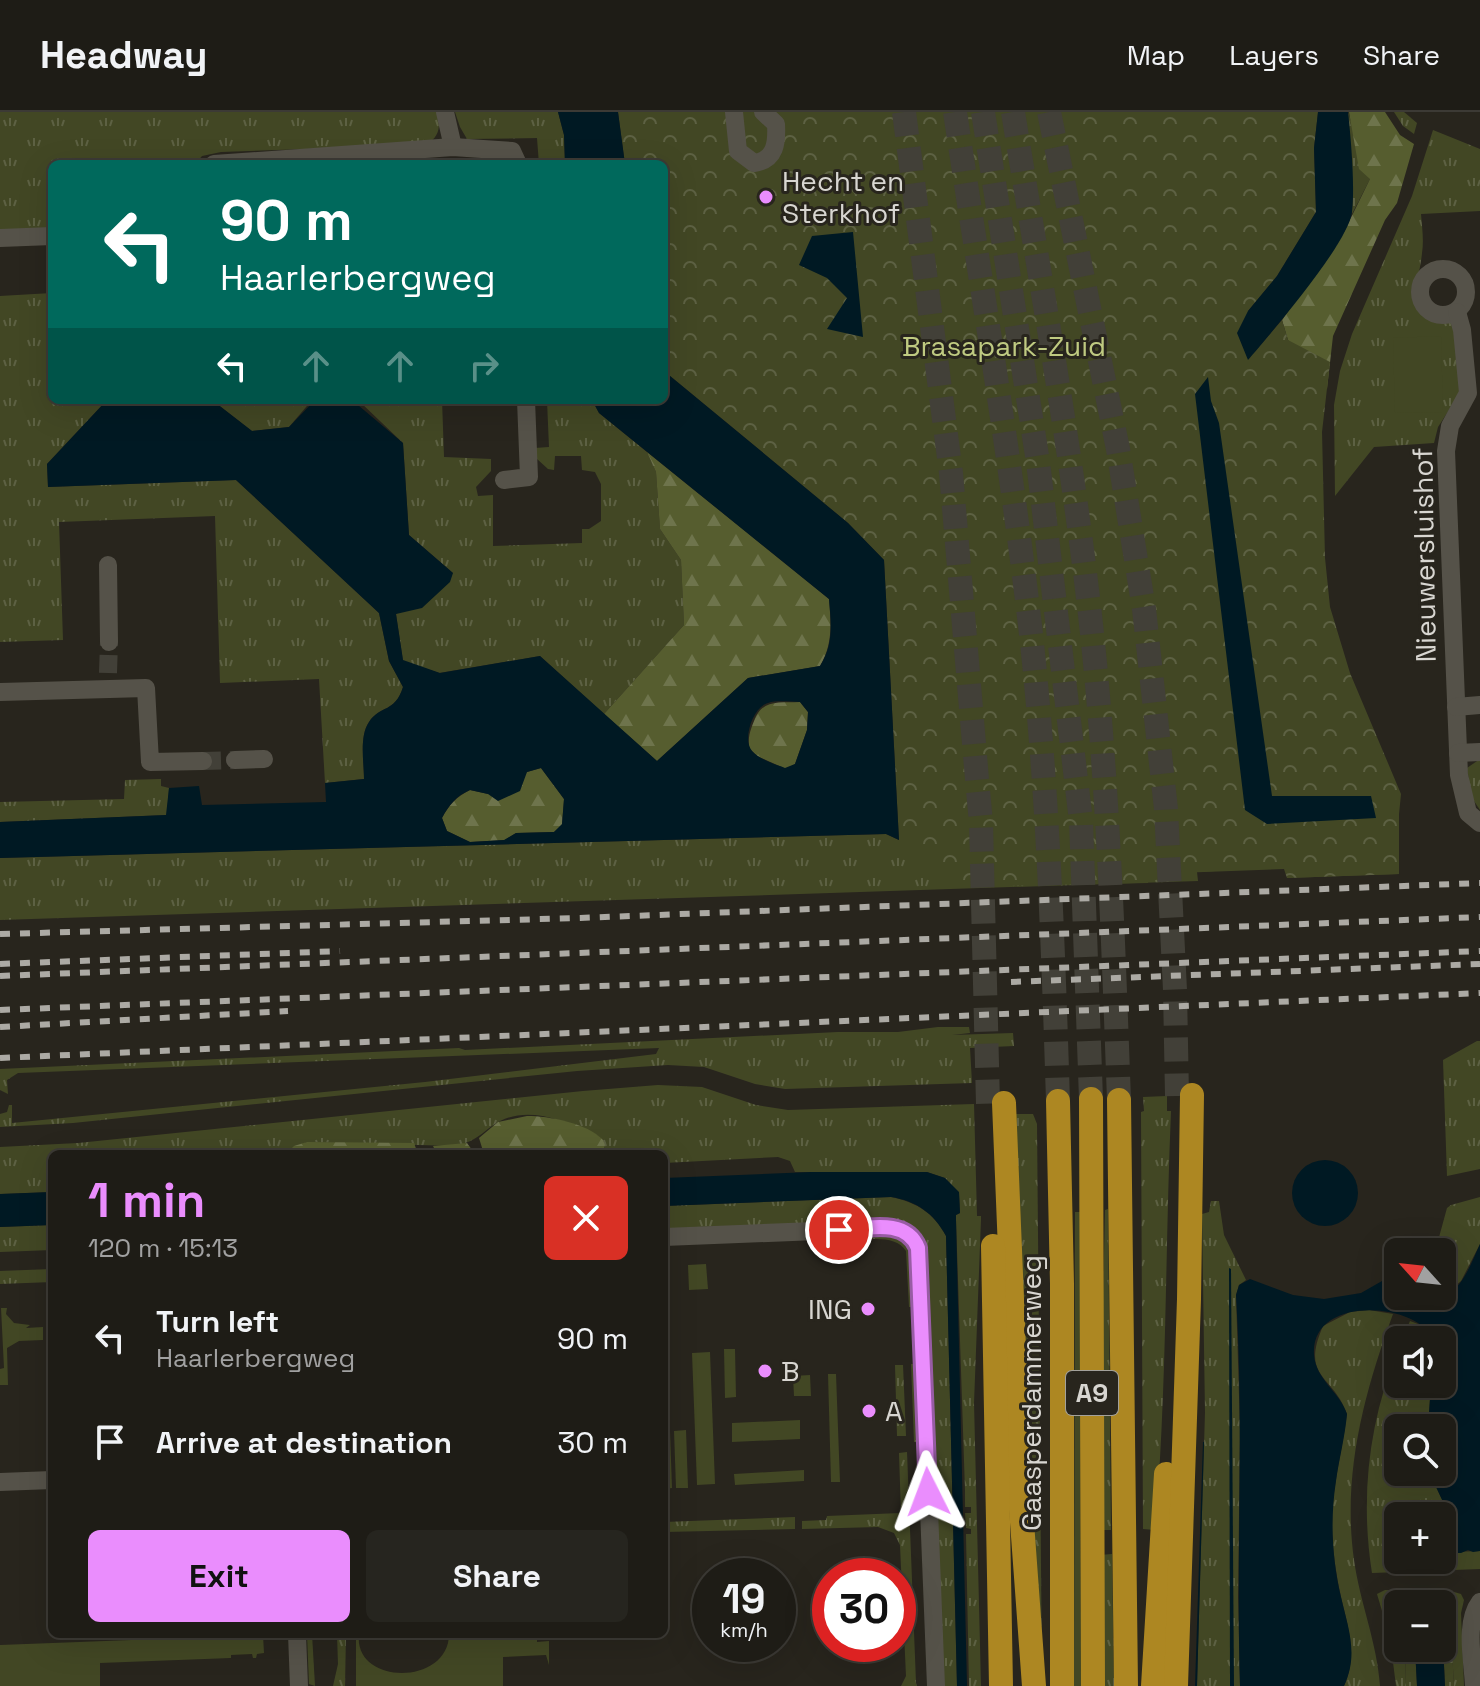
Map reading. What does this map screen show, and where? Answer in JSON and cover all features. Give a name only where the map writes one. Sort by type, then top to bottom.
[{"type":"highway","points":[[1153,1686],[1184,1096],[1190,1255],[1176,1686]]},
{"type":"highway","name":"A9","points":[[1091,1099],[1093,1686]]},
{"type":"highway","name":"A9","points":[[1119,1100],[1126,1686]]},
{"type":"highway","name":"Gaasperdammerweg","points":[[1058,1101],[1062,1300],[1062,1686]]},
{"type":"highway","points":[[1001,1686],[993,1211],[996,1103],[1034,1686]]},
{"type":"street","points":[[445,112],[453,147]]},
{"type":"street","points":[[734,112],[738,151],[754,163],[763,162],[773,152],[777,142],[776,124],[763,112]]},
{"type":"street","points":[[270,160],[453,147],[512,151],[516,160]]},
{"type":"street","points":[[0,238],[48,236]]},
{"type":"street","name":"Nieuwersluishof","points":[[1457,312],[1462,330],[1468,393],[1450,426],[1446,451],[1458,753],[1459,775],[1468,813],[1480,823]]},
{"type":"street","points":[[504,480],[529,477],[526,404]]},
{"type":"street","points":[[108,565],[109,642]]},
{"type":"street","points":[[0,692],[108,681],[146,688],[150,762],[203,761]]},
{"type":"street","points":[[1456,707],[1480,705]]},
{"type":"street","points":[[1458,753],[1480,752]]},
{"type":"street","points":[[235,760],[264,759]]},
{"type":"street","points":[[668,1237],[892,1228],[903,1230],[914,1240],[919,1258],[936,1686]]},
{"type":"street","points":[[0,1482],[48,1480]]},
{"type":"street","points":[[1474,1686],[1472,1626],[1479,1603]]},
{"type":"street","points":[[297,1638],[299,1686]]},
{"type":"green space","points":[[0,112],[438,112],[438,131],[426,145],[221,152],[202,156],[198,160],[48,160],[48,229],[0,230]]},
{"type":"green space","points":[[455,112],[558,112],[564,135],[565,160],[539,160],[537,138],[467,139]]},
{"type":"green space","name":"Brasapark-Zuid","points":[[618,112],[1318,112],[1314,148],[1316,212],[1277,276],[1248,311],[1248,359],[1282,320],[1288,340],[1330,362],[1322,432],[1325,558],[1330,607],[1350,673],[1401,794],[1399,874],[1287,878],[1284,869],[1149,874],[1148,883],[964,887],[899,840],[884,560],[848,523],[668,374],[668,160],[624,160]]},
{"type":"green space","points":[[1348,112],[1370,179],[1352,214]]},
{"type":"green space","points":[[1349,112],[1385,112],[1400,135],[1414,144],[1397,203],[1385,220],[1333,336],[1327,389],[1288,340],[1282,320],[1344,232],[1370,179],[1359,169]]},
{"type":"green space","points":[[1394,112],[1404,112],[1417,123],[1414,134],[1403,126]]},
{"type":"green space","points":[[1433,130],[1480,149],[1480,211],[1421,214],[1423,248],[1416,297],[1423,312],[1449,321],[1458,333],[1462,390],[1438,427],[1434,443],[1374,447],[1335,496],[1334,405],[1340,371],[1352,334],[1412,196]]},
{"type":"green space","points":[[48,293],[48,404],[103,404],[47,464],[48,487],[236,480],[379,613],[389,661],[403,687],[396,701],[373,717],[366,728],[363,742],[364,779],[325,783],[319,679],[220,683],[215,516],[59,522],[63,640],[0,642],[0,296]]},
{"type":"green space","points":[[1248,311],[1399,874],[1287,878],[1291,867],[1197,872],[1198,881],[0,920],[0,858],[886,834],[899,840]]},
{"type":"green space","points":[[1441,336],[1443,412],[1395,413],[1393,338]]},
{"type":"green space","points":[[217,404],[309,404],[289,427],[252,431]]},
{"type":"green space","points":[[362,404],[442,404],[444,457],[491,459],[491,471],[476,487],[478,496],[493,495],[493,546],[582,543],[582,529],[589,529],[601,521],[601,484],[595,472],[582,470],[581,456],[555,456],[554,470],[548,469],[536,458],[535,448],[549,447],[547,404],[594,404],[599,413],[647,452],[656,472],[660,529],[681,560],[684,625],[604,714],[540,656],[439,673],[403,661],[396,614],[453,573],[409,535],[403,443]]},
{"type":"green space","points":[[647,452],[829,599],[830,617],[829,642],[820,666],[748,678],[657,761],[604,714],[684,625],[681,560],[660,529],[656,472]]},
{"type":"green space","points":[[800,702],[808,712],[807,730],[795,764],[786,769],[757,756],[749,748],[749,741],[757,714],[772,704]]},
{"type":"green space","points":[[1480,759],[1480,810],[1472,798],[1467,768]]},
{"type":"green space","points":[[541,768],[564,799],[562,825],[554,832],[516,833],[505,840],[470,842],[447,831],[442,818],[450,805],[461,796],[470,790],[488,794],[527,772]]},
{"type":"green space","points":[[161,779],[161,786],[169,788],[167,815],[0,822],[0,802],[124,799],[125,780]]},
{"type":"green space","points":[[969,1027],[970,1033],[952,1035],[1013,1033],[1014,1046],[970,1048],[972,1083],[785,1089],[755,1084],[704,1067],[668,1065],[577,1071],[73,1123],[0,1127],[0,1114],[7,1112],[9,1105],[12,1105],[12,1123],[425,1082],[656,1054],[659,1048],[18,1073],[7,1080],[8,1094],[0,1090],[0,1069],[838,1032],[898,1032]]},
{"type":"green space","points":[[1480,1041],[1480,1169],[1447,1176],[1443,1060]]},
{"type":"green space","points":[[658,1085],[702,1087],[756,1105],[788,1110],[974,1104],[977,1216],[981,1216],[974,1403],[981,1686],[969,1686],[966,1534],[971,1534],[971,1529],[966,1528],[965,1513],[971,1513],[971,1507],[965,1507],[956,1220],[956,1215],[960,1213],[959,1193],[945,1178],[927,1172],[795,1172],[790,1161],[778,1157],[668,1163],[668,1150],[605,1150],[602,1140],[590,1132],[554,1119],[521,1115],[500,1121],[476,1138],[456,1146],[307,1142],[290,1150],[48,1150],[48,1192],[0,1194],[0,1147],[78,1143]]},
{"type":"green space","points":[[1167,1096],[1167,1111],[1171,1111],[1162,1425],[1155,1530],[1143,1529],[1141,1112],[1144,1111],[1143,1097]]},
{"type":"green space","points":[[1013,1114],[1033,1114],[1037,1124],[1042,1678],[1040,1678]]},
{"type":"green space","points":[[527,1116],[556,1119],[596,1134],[603,1140],[604,1150],[483,1150],[479,1138],[498,1122]]},
{"type":"green space","points":[[307,1142],[414,1143],[417,1150],[290,1150]]},
{"type":"green space","points":[[467,1143],[472,1150],[435,1150],[433,1146]]},
{"type":"green space","points":[[891,1197],[923,1210],[936,1221],[946,1236],[957,1686],[944,1686],[916,1231],[668,1230],[668,1206]]},
{"type":"green space","points":[[1480,1197],[1480,1244],[1456,1285],[1456,1238],[1439,1238],[1447,1208]]},
{"type":"green space","points":[[1211,1201],[1219,1201],[1224,1235],[1246,1280],[1239,1285],[1236,1295],[1240,1430],[1240,1686],[1197,1686],[1205,1412],[1202,1214],[1209,1212]]},
{"type":"green space","points":[[1108,1209],[1111,1530],[1098,1530],[1105,1210]]},
{"type":"green space","points":[[1075,1212],[1080,1212],[1081,1686],[1074,1686]]},
{"type":"green space","points":[[48,1225],[48,1250],[0,1252],[0,1227]]},
{"type":"green space","points":[[892,1235],[909,1246],[914,1307],[909,1307],[906,1251],[901,1245],[876,1239],[840,1242],[840,1237]]},
{"type":"green space","points":[[706,1264],[708,1289],[689,1290],[688,1265]]},
{"type":"green space","points":[[48,1269],[48,1282],[0,1284],[0,1271]]},
{"type":"green space","points":[[1,1308],[7,1308],[6,1314],[14,1323],[30,1325],[26,1328],[43,1327],[43,1340],[19,1341],[7,1348],[8,1385],[0,1385],[0,1369],[4,1368]]},
{"type":"green space","points":[[1369,1310],[1393,1314],[1389,1326],[1384,1326],[1384,1341],[1365,1404],[1353,1466],[1351,1497],[1354,1560],[1376,1654],[1380,1686],[1344,1686],[1351,1652],[1336,1572],[1332,1515],[1347,1414],[1321,1375],[1315,1356],[1323,1326],[1350,1312]]},
{"type":"green space","points":[[724,1349],[735,1349],[736,1397],[725,1398]]},
{"type":"green space","points":[[710,1352],[715,1484],[697,1485],[692,1353]]},
{"type":"green space","points":[[911,1364],[916,1364],[919,1442],[914,1442]]},
{"type":"green space","points":[[895,1365],[903,1365],[906,1436],[897,1436]]},
{"type":"green space","points":[[828,1374],[836,1374],[840,1482],[831,1482]]},
{"type":"green space","points":[[810,1375],[811,1396],[794,1396],[793,1376]]},
{"type":"green space","points":[[1384,1390],[1384,1398],[1430,1398],[1429,1414],[1384,1414],[1384,1486],[1436,1486],[1443,1502],[1384,1502],[1384,1573],[1372,1573],[1367,1488]]},
{"type":"green space","points":[[800,1420],[800,1439],[732,1442],[732,1423]]},
{"type":"green space","points":[[686,1430],[688,1488],[676,1488],[674,1431]]},
{"type":"green space","points":[[668,1431],[670,1431],[672,1488],[668,1488]]},
{"type":"green space","points":[[907,1452],[911,1558],[901,1558],[900,1545],[894,1533],[878,1527],[802,1529],[802,1521],[826,1520],[827,1516],[901,1513],[899,1453]]},
{"type":"green space","points":[[804,1470],[804,1481],[735,1485],[734,1474]]},
{"type":"green space","points":[[795,1517],[795,1529],[668,1532],[668,1522]]},
{"type":"green space","points":[[1480,1551],[1480,1569],[1456,1570],[1456,1552]]},
{"type":"green space","points":[[1112,1554],[1114,1686],[1099,1686],[1100,1555]]},
{"type":"green space","points":[[1384,1590],[1384,1618],[1377,1594]]},
{"type":"green space","points":[[1456,1593],[1464,1600],[1461,1613],[1464,1686],[1454,1686]]},
{"type":"green space","points":[[263,1638],[264,1653],[257,1654],[256,1658],[252,1654],[231,1655],[231,1658],[100,1663],[100,1686],[0,1686],[0,1645]]},
{"type":"green space","points":[[307,1638],[312,1638],[315,1686],[309,1684]]},
{"type":"green space","points":[[337,1638],[346,1638],[345,1686],[333,1686],[338,1664]]},
{"type":"green space","points":[[356,1638],[359,1638],[361,1651],[371,1663],[385,1671],[402,1673],[419,1671],[434,1663],[445,1651],[448,1638],[537,1638],[537,1642],[549,1641],[549,1665],[546,1655],[503,1657],[503,1686],[356,1686]]},
{"type":"green space","points":[[905,1662],[915,1662],[917,1686],[901,1686],[906,1676]]},
{"type":"green space","points":[[1393,1662],[1405,1662],[1406,1686],[1396,1686]]},
{"type":"green space","points":[[1405,1662],[1416,1662],[1417,1686],[1406,1686]]},
{"type":"green space","points":[[1444,1662],[1453,1662],[1454,1686],[1445,1686]]},
{"type":"water","points":[[558,112],[618,112],[624,160],[565,160],[564,135]]},
{"type":"water","points":[[1318,112],[1348,112],[1353,176],[1352,212],[1323,266],[1248,360],[1237,333],[1248,311],[1277,276],[1316,212],[1314,148]]},
{"type":"water","points":[[853,232],[863,337],[827,329],[847,298],[827,278],[799,265],[812,236]]},
{"type":"water","points":[[668,374],[848,523],[884,560],[899,840],[886,834],[0,858],[0,822],[166,815],[169,788],[199,786],[202,805],[326,802],[325,783],[364,779],[363,742],[366,728],[373,717],[396,701],[403,687],[389,661],[379,613],[236,480],[48,487],[47,464],[103,404],[217,404],[252,431],[289,427],[311,404],[357,404],[403,443],[409,535],[453,573],[450,582],[422,608],[396,614],[403,660],[440,673],[540,656],[657,761],[748,678],[820,666],[830,641],[829,599],[599,413],[594,404],[668,404]],"holes":[[[780,701],[800,702],[808,712],[807,730],[795,764],[785,768],[752,751],[749,732],[754,717],[763,706]],[[541,768],[564,799],[562,824],[554,832],[516,833],[504,840],[470,842],[447,831],[442,818],[450,805],[470,790],[488,794],[498,801],[520,791],[527,772]]]},
{"type":"water","points":[[1208,377],[1211,401],[1219,423],[1272,796],[1371,796],[1376,818],[1267,824],[1245,810],[1195,394]]},
{"type":"water","points":[[1325,1160],[1338,1163],[1348,1170],[1355,1180],[1358,1193],[1355,1206],[1348,1216],[1338,1223],[1325,1226],[1312,1223],[1302,1216],[1295,1206],[1292,1193],[1295,1180],[1302,1170],[1312,1163]]},
{"type":"water","points":[[811,1172],[927,1172],[945,1178],[959,1192],[960,1213],[956,1215],[956,1220],[967,1686],[957,1686],[946,1236],[923,1209],[891,1197],[668,1206],[668,1178]]},
{"type":"water","points":[[48,1192],[48,1225],[0,1227],[0,1194]]},
{"type":"water","points":[[1480,1244],[1480,1551],[1456,1553],[1456,1502],[1443,1502],[1436,1486],[1456,1486],[1456,1414],[1429,1414],[1430,1398],[1456,1398],[1456,1326],[1422,1326],[1388,1312],[1367,1310],[1346,1313],[1329,1322],[1317,1335],[1314,1355],[1319,1372],[1347,1414],[1334,1495],[1333,1539],[1338,1583],[1351,1641],[1351,1663],[1344,1686],[1240,1686],[1236,1295],[1239,1285],[1250,1279],[1293,1295],[1324,1299],[1361,1293],[1382,1281],[1384,1310],[1456,1310],[1456,1288]]},
{"type":"water","points":[[1231,1269],[1234,1686],[1230,1686]]},
{"type":"water","points":[[1203,1442],[1197,1686],[1195,1686]]},
{"type":"water","points":[[1416,1662],[1444,1662],[1445,1686],[1417,1686]]},
{"type":"tunnel","points":[[904,112],[951,473],[981,823],[988,1104]]},
{"type":"tunnel","points":[[955,112],[1005,438],[1031,634],[1046,809],[1058,1101]]},
{"type":"tunnel","points":[[983,112],[1038,462],[1081,821],[1091,1099]]},
{"type":"tunnel","points":[[1013,112],[1064,426],[1090,615],[1106,796],[1119,1100]]},
{"type":"tunnel","points":[[1049,112],[1118,449],[1144,609],[1166,809],[1177,1096]]},
{"type":"tunnel","points":[[108,673],[109,642]]},
{"type":"tunnel","points":[[203,761],[235,760]]},
{"type":"railway","points":[[0,934],[580,918],[1480,883]]},
{"type":"railway","points":[[0,976],[1480,917]]},
{"type":"railway","points":[[0,964],[340,951]]},
{"type":"railway","points":[[0,1010],[1480,951]]},
{"type":"railway","points":[[1011,982],[1480,964]]},
{"type":"railway","points":[[0,1058],[1480,993]]},
{"type":"railway","points":[[0,1027],[288,1011]]},
{"type":"place","name":"Hecht en Sterkhof","points":[[766,197]]},
{"type":"place","name":"ING","points":[[868,1309]]},
{"type":"place","name":"B","points":[[765,1371]]},
{"type":"place","name":"A","points":[[869,1411]]},
{"type":"route","points":[[839,1230],[900,1229],[914,1240],[918,1248],[928,1492]]}]
